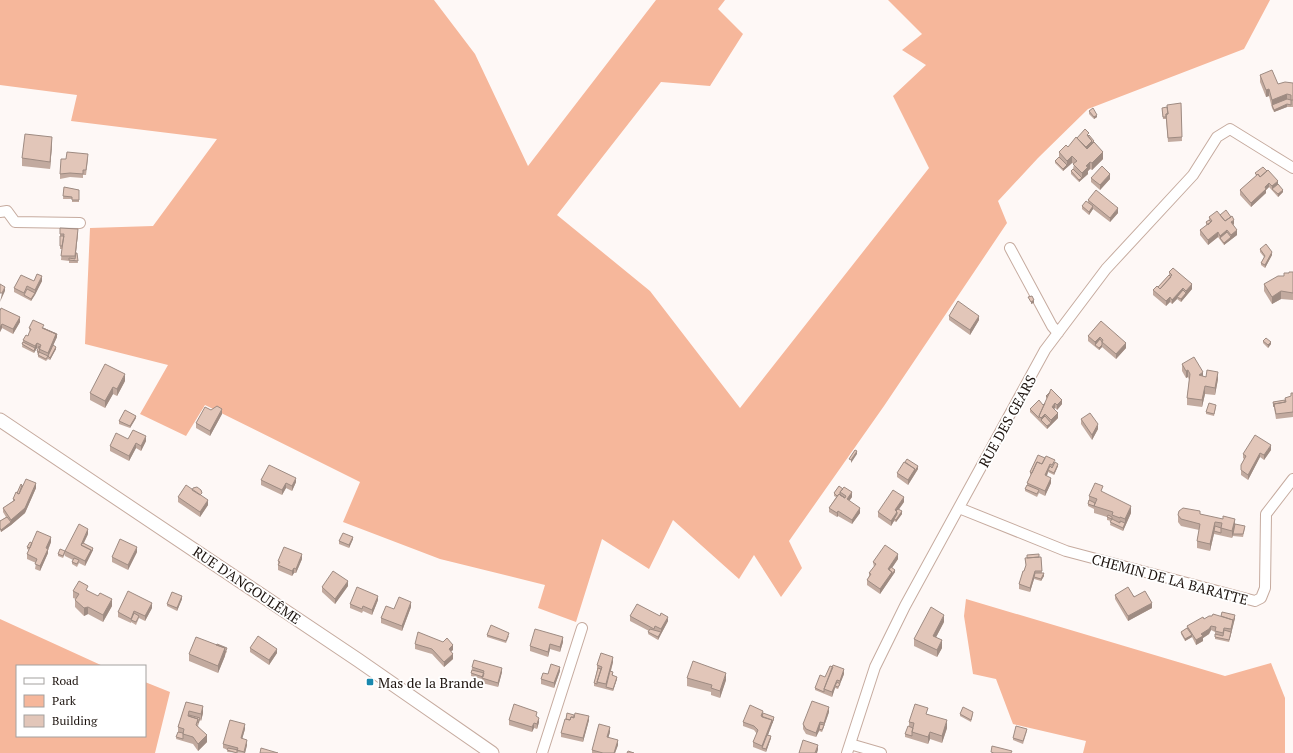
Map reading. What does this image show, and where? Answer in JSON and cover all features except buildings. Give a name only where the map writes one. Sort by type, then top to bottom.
[{"type":"street","name":"RUE DES GEARS","points":[[849,748],[875,667],[905,606],[960,508],[1045,350],[1106,269],[1193,175],[1217,137],[1230,129],[1293,168]]},
{"type":"street","points":[[0,212],[7,211],[15,222],[80,223]]},
{"type":"street","points":[[1010,248],[1058,334]]},
{"type":"street","name":"RUE D'ANGOULÊME","points":[[0,420],[358,660],[492,753]]},
{"type":"street","name":"CHEMIN DE LA BARATTE","points":[[960,508],[1066,551],[1255,601],[1261,598],[1265,588],[1266,514],[1293,479]]},
{"type":"street","points":[[542,753],[582,628]]},
{"type":"street","points":[[849,748],[881,753]]},
{"type":"green space","points":[[0,0],[434,0],[475,54],[528,166],[656,0],[725,0],[718,9],[743,34],[710,86],[661,82],[557,215],[650,291],[740,408],[929,168],[893,96],[926,65],[902,50],[922,34],[888,0],[1270,0],[1244,49],[1088,109],[1038,158],[998,201],[1007,223],[884,406],[789,541],[802,568],[781,597],[754,555],[739,579],[673,520],[649,569],[602,539],[576,622],[538,608],[545,585],[440,559],[343,522],[360,482],[205,405],[186,436],[140,414],[168,365],[85,344],[90,228],[153,226],[217,139],[71,121],[77,95],[0,85]]},
{"type":"green space","points":[[966,599],[1225,676],[1271,663],[1285,698],[1285,753],[1083,753],[1086,741],[1013,724],[996,679],[973,674],[964,616]]},
{"type":"green space","points":[[0,619],[101,665],[16,665],[16,737],[146,737],[146,682],[170,692],[155,753],[0,753]]},
{"type":"place","name":"Mas de la Brande","points":[[370,682]]}]
